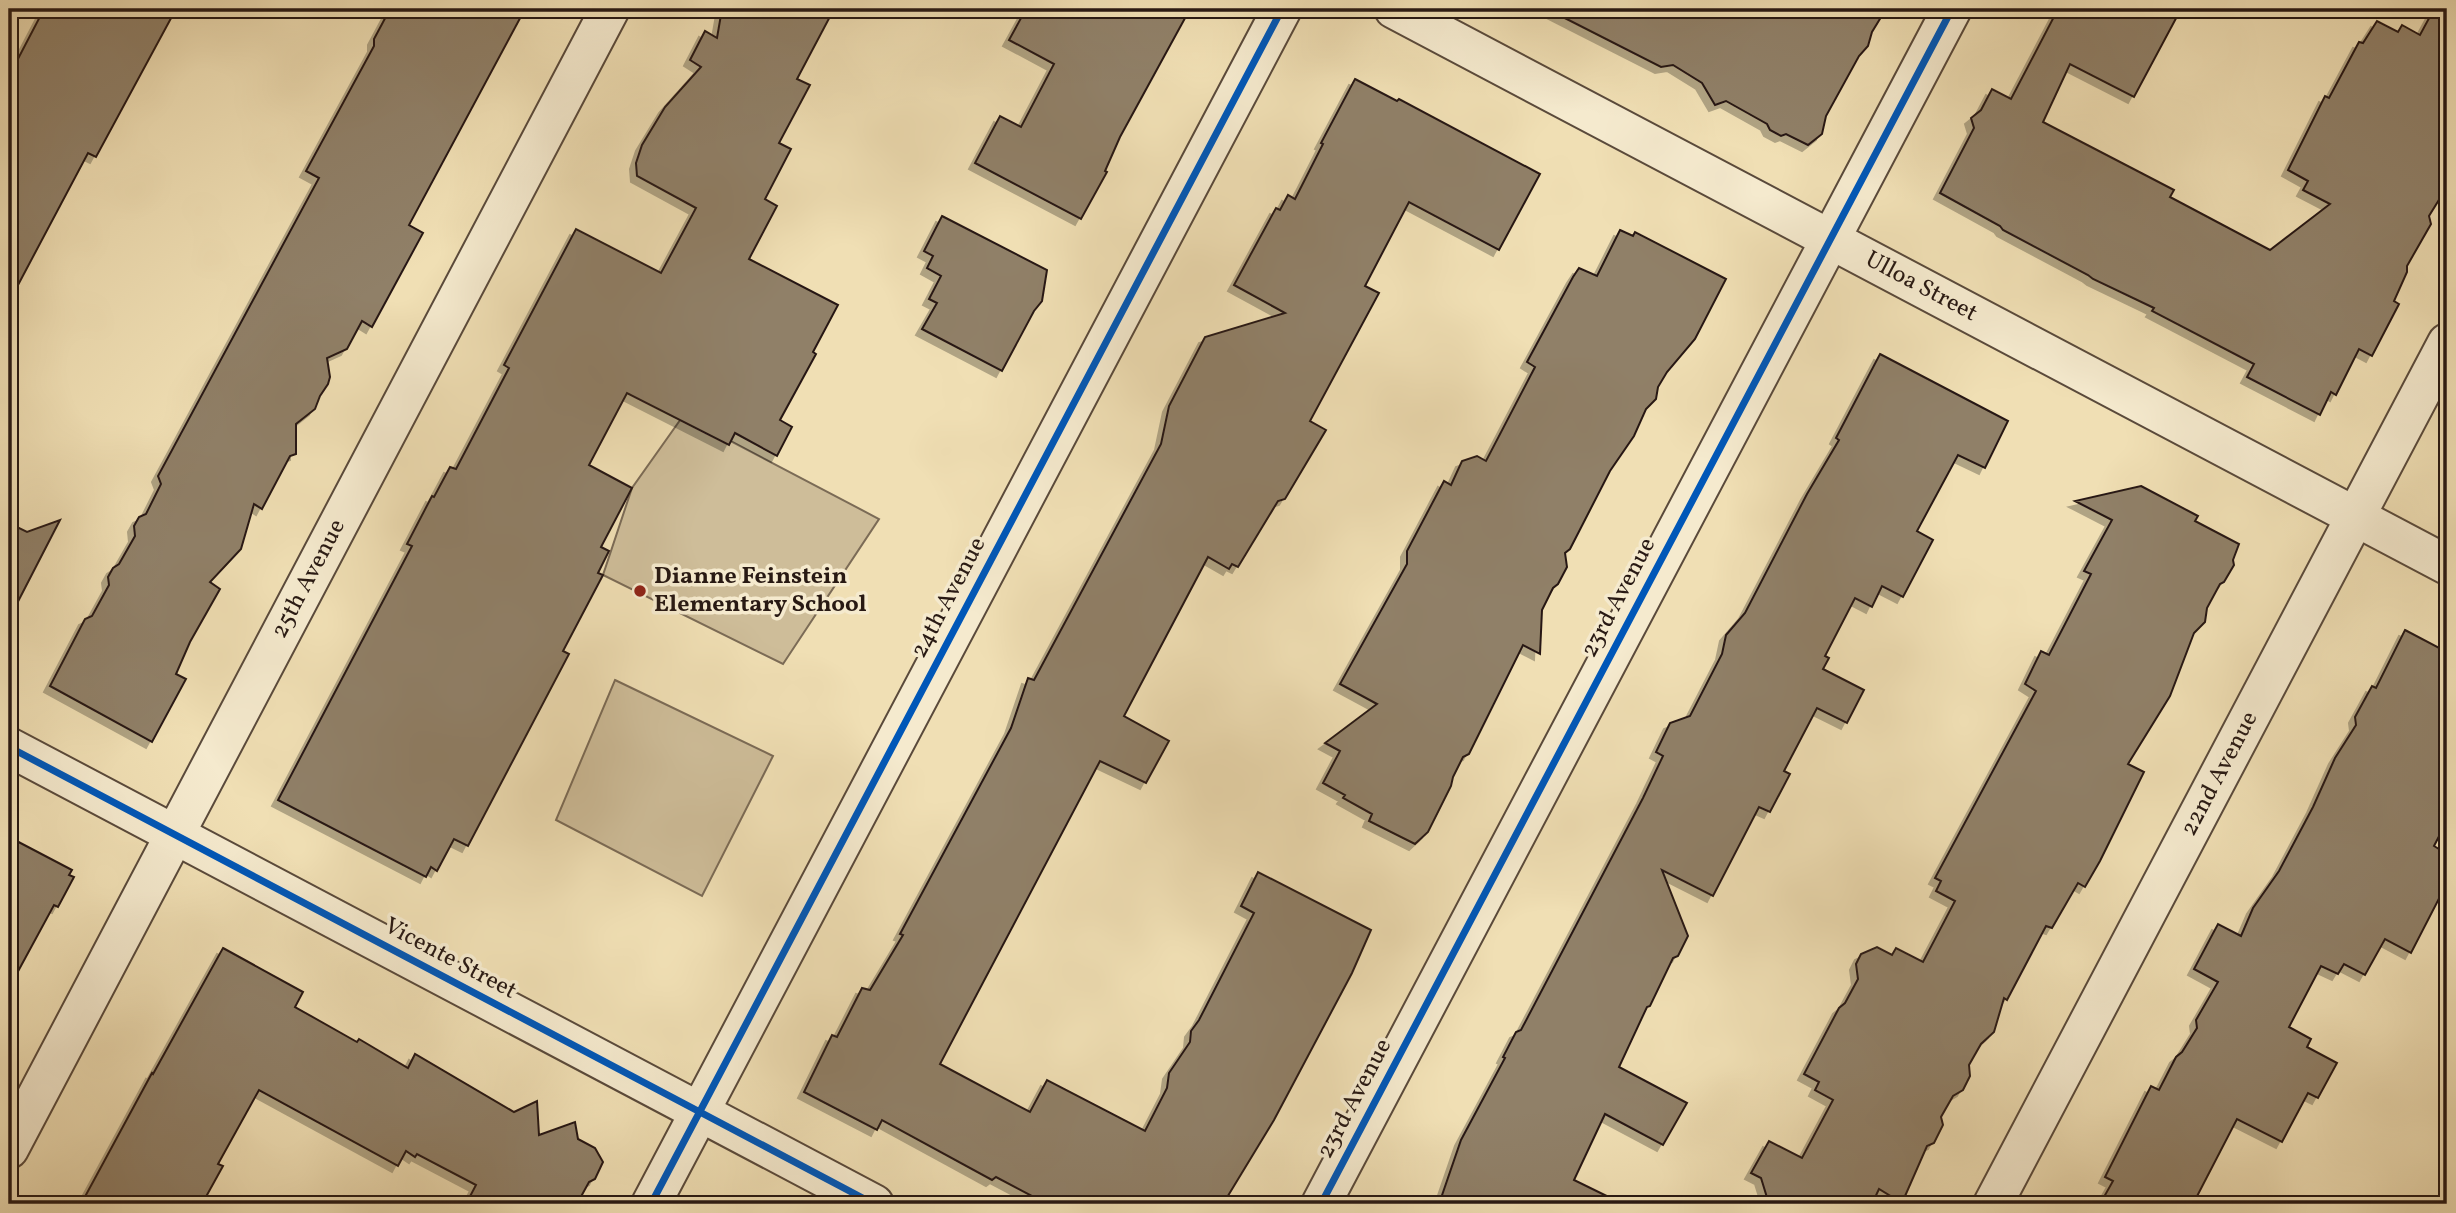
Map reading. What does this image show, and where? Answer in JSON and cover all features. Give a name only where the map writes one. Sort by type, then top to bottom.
[{"type":"street","name":"25th Avenue","points":[[9,1149],[610,9]]},
{"type":"street","name":"24th Avenue","points":[[651,1204],[1282,9]]},
{"type":"street","name":"Ulloa Street","points":[[1394,9],[2447,565]]},
{"type":"street","name":"23rd Avenue","points":[[1321,1204],[1952,9]]},
{"type":"street","name":"22nd Avenue","points":[[1993,1204],[2447,343]]},
{"type":"street","name":"Vicente Street","points":[[9,747],[874,1204]]},
{"type":"shaded area","points":[[683,416],[879,519],[783,664],[603,575],[632,488]]},
{"type":"shaded area","points":[[615,680],[773,756],[702,896],[556,820]]},
{"type":"building","points":[[44,9],[176,9],[96,157],[88,153],[9,302],[9,76]]},
{"type":"building","points":[[390,9],[525,9],[409,225],[423,233],[372,327],[362,321],[347,349],[327,358],[330,377],[328,384],[315,409],[296,424],[296,454],[290,456],[262,509],[254,504],[241,549],[210,582],[220,589],[190,642],[176,674],[186,679],[152,742],[50,686],[85,619],[92,616],[109,585],[108,577],[113,568],[119,564],[135,536],[134,526],[139,517],[146,514],[161,484],[158,476],[319,178],[306,171],[374,46],[374,39]]},
{"type":"building","name":"Dianne Feinstein Elementary School","points":[[722,9],[834,9],[797,79],[810,85],[779,143],[791,149],[765,199],[777,206],[749,259],[838,305],[813,352],[816,354],[780,420],[792,427],[777,456],[735,433],[729,445],[627,393],[589,465],[632,488],[601,547],[609,551],[598,573],[603,575],[563,651],[569,654],[468,846],[454,839],[437,871],[431,867],[426,877],[278,800],[412,546],[407,544],[432,496],[434,497],[450,467],[456,469],[509,368],[504,365],[576,229],[661,273],[696,208],[637,176],[636,163],[642,145],[665,107],[701,67],[690,60],[705,31],[717,38]]},
{"type":"building","points":[[1026,9],[1190,9],[1120,137],[1105,171],[1107,172],[1081,219],[975,163],[1000,116],[1021,127],[1054,64],[1009,40]]},
{"type":"building","points":[[1547,9],[1886,9],[1872,32],[1868,46],[1859,56],[1826,116],[1822,134],[1808,145],[1786,134],[1781,136],[1770,130],[1767,124],[1726,101],[1715,105],[1702,83],[1673,65],[1661,67]]},
{"type":"building","points":[[2058,9],[2181,9],[2134,97],[2070,64],[2043,122],[2174,190],[2170,197],[2270,250],[2330,204],[2303,190],[2308,181],[2288,170],[2325,96],[2329,98],[2359,42],[2363,43],[2377,21],[2398,32],[2402,25],[2420,35],[2434,9],[2447,9],[2447,191],[2429,216],[2431,224],[2407,266],[2394,301],[2399,304],[2372,356],[2359,349],[2336,395],[2331,392],[2320,415],[2247,377],[2254,364],[2152,311],[2154,308],[2093,279],[2003,230],[1940,193],[1974,128],[1971,118],[1981,110],[1992,89],[2011,99]]},
{"type":"building","points":[[1355,79],[1397,101],[1399,99],[1540,174],[1499,250],[1409,202],[1365,286],[1379,293],[1310,421],[1326,430],[1285,499],[1278,501],[1238,567],[1232,564],[1229,569],[1208,557],[1124,716],[1169,741],[1146,783],[1100,761],[940,1064],[1030,1112],[1047,1080],[1145,1131],[1167,1088],[1169,1073],[1190,1042],[1191,1031],[1254,913],[1241,906],[1258,872],[1371,930],[1352,973],[1274,1120],[1223,1204],[1047,1204],[996,1177],[992,1180],[882,1120],[877,1130],[804,1092],[832,1035],[837,1037],[862,988],[870,990],[903,935],[900,934],[1011,728],[1028,678],[1034,680],[1161,444],[1169,406],[1205,337],[1285,313],[1234,285],[1276,208],[1280,210],[1288,195],[1295,199]]},
{"type":"building","points":[[942,216],[1047,270],[1042,301],[1002,371],[922,329],[937,303],[929,299],[941,276],[927,268],[933,256],[924,251]]},
{"type":"building","points":[[1620,230],[1633,236],[1635,232],[1726,279],[1695,339],[1658,387],[1656,399],[1646,409],[1634,436],[1610,471],[1570,549],[1565,553],[1567,567],[1542,610],[1540,654],[1523,645],[1469,754],[1463,757],[1428,832],[1415,844],[1369,821],[1372,814],[1323,783],[1340,751],[1325,743],[1377,704],[1340,684],[1407,564],[1407,551],[1444,481],[1451,485],[1462,461],[1477,456],[1486,461],[1535,367],[1527,362],[1573,277],[1579,268],[1597,276]]},
{"type":"building","points":[[1880,354],[2008,421],[1985,468],[1958,455],[1917,531],[1933,540],[1903,597],[1882,586],[1872,607],[1855,598],[1825,656],[1829,658],[1823,669],[1864,690],[1847,723],[1817,708],[1784,771],[1790,774],[1770,812],[1759,807],[1713,896],[1662,870],[1688,936],[1647,1007],[1619,1067],[1687,1103],[1663,1145],[1605,1114],[1574,1180],[1623,1204],[1439,1204],[1461,1140],[1516,1032],[1521,1030],[1643,798],[1663,756],[1656,752],[1670,723],[1690,716],[1722,654],[1726,635],[1745,613],[1807,494],[1839,440],[1836,438]]},
{"type":"building","points":[[2141,486],[2198,516],[2195,521],[2239,544],[2233,560],[2234,565],[2207,608],[2205,622],[2194,633],[2170,696],[2128,764],[2144,772],[2100,861],[2085,887],[2078,883],[2052,928],[2046,926],[2007,1000],[2004,998],[1994,1032],[1981,1044],[1969,1065],[1970,1076],[1963,1090],[1953,1096],[1941,1117],[1943,1125],[1934,1143],[1927,1146],[1902,1203],[1879,1189],[1872,1204],[1769,1204],[1761,1178],[1751,1173],[1769,1141],[1802,1158],[1833,1100],[1815,1090],[1819,1082],[1804,1074],[1839,1008],[1845,1003],[1858,979],[1856,964],[1861,954],[1877,947],[1892,955],[1896,948],[1923,962],[1955,901],[1936,891],[1941,881],[1935,878],[2036,691],[2025,684],[2041,651],[2049,655],[2091,574],[2084,571],[2112,520],[2075,501]]},
{"type":"building","points":[[60,520],[9,619],[9,523],[27,532]]},
{"type":"building","points":[[2405,630],[2447,652],[2447,821],[2434,846],[2447,854],[2447,883],[2411,953],[2385,939],[2365,975],[2344,964],[2338,974],[2321,966],[2289,1027],[2311,1039],[2307,1047],[2337,1063],[2318,1098],[2308,1093],[2282,1142],[2237,1119],[2193,1204],[2100,1204],[2113,1181],[2105,1177],[2151,1086],[2159,1090],[2176,1057],[2197,1028],[2196,1020],[2218,982],[2194,969],[2218,924],[2241,936],[2253,908],[2279,871],[2335,758],[2356,725],[2355,717],[2372,686],[2376,688]]},
{"type":"building","points":[[9,837],[72,870],[69,875],[74,877],[58,907],[54,905],[9,988]]},
{"type":"building","points":[[223,948],[303,992],[295,1007],[357,1042],[359,1039],[408,1068],[415,1054],[514,1112],[537,1101],[539,1135],[575,1122],[578,1139],[595,1148],[603,1162],[595,1179],[589,1182],[577,1204],[466,1204],[476,1185],[417,1154],[415,1157],[406,1151],[398,1166],[259,1090],[218,1164],[223,1166],[202,1204],[81,1204]]},
{"type":"cycle path","points":[[651,1204],[1282,9]]},
{"type":"cycle path","points":[[1321,1204],[1952,9]]},
{"type":"cycle path","points":[[9,747],[874,1204]]},
{"type":"place","name":"Dianne Feinstein Elementary School","points":[[640,591]]}]
